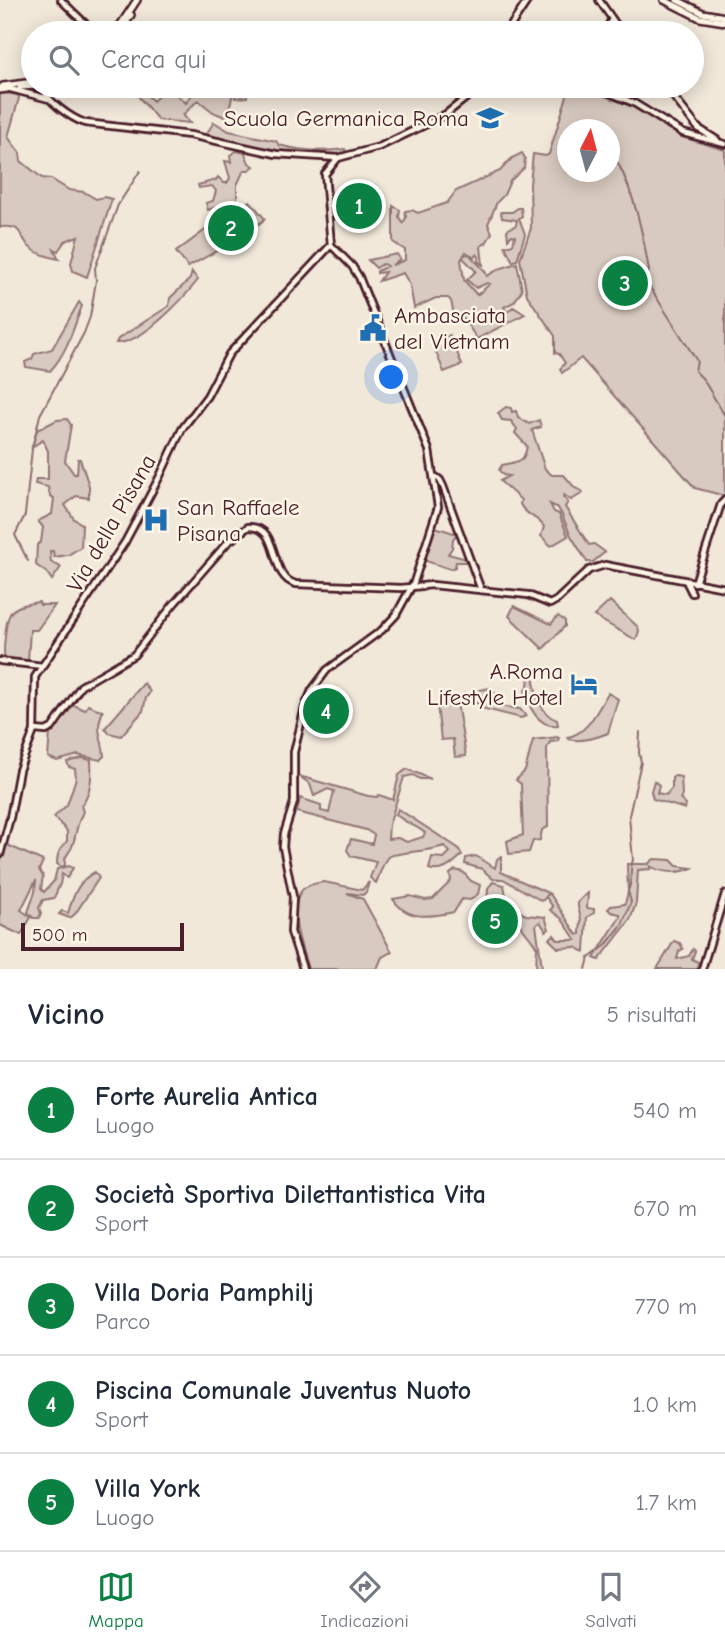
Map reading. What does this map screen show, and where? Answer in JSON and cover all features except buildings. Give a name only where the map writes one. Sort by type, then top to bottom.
[{"type":"main road","points":[[61,0],[83,21]]},
{"type":"main road","points":[[125,21],[139,0]]},
{"type":"main road","points":[[514,21],[528,0]]},
{"type":"main road","points":[[599,0],[612,19]]},
{"type":"main road","points":[[664,0],[700,18],[725,22]]},
{"type":"main road","points":[[677,0],[703,13],[725,17]]},
{"type":"main road","points":[[2,88],[21,84]]},
{"type":"main road","points":[[2,88],[21,88]]},
{"type":"main road","points":[[2,88],[21,91]]},
{"type":"main road","points":[[45,98],[53,101]]},
{"type":"main road","points":[[50,98],[76,119],[88,124],[190,135],[276,154],[338,158],[385,144],[442,116],[465,98]]},
{"type":"main road","points":[[620,98],[681,132],[725,144]]},
{"type":"main road","points":[[675,98],[703,132],[725,144]]},
{"type":"main road","points":[[695,135],[703,132]]},
{"type":"main road","points":[[303,969],[291,930],[293,897],[283,849],[284,834],[294,803],[294,752],[300,723],[310,694],[322,674],[385,628],[406,597],[412,587],[437,509],[435,477],[428,446],[358,274],[331,245],[325,175],[331,162],[327,157]]},
{"type":"main road","points":[[329,167],[338,158]]},
{"type":"main road","name":"Via della Pisana","points":[[0,855],[19,771],[35,730],[34,682],[42,666],[125,542],[163,472],[183,426],[207,396],[231,352],[292,290],[331,245]]},
{"type":"main road","points":[[435,477],[440,480],[481,590]]},
{"type":"main road","points":[[695,583],[720,507],[725,500]]},
{"type":"main road","points":[[35,730],[46,731],[53,727],[82,684],[134,655],[171,607],[242,529],[258,527],[267,534],[282,575],[290,582],[401,588],[428,585]]},
{"type":"main road","points":[[415,577],[418,582],[428,585],[530,595],[548,604],[557,600],[587,572],[602,566],[615,566],[723,589]]},
{"type":"main road","points":[[686,583],[692,593]]},
{"type":"main road","points":[[406,597],[428,585]]},
{"type":"main road","points":[[401,588],[406,597]]},
{"type":"main road","points":[[0,661],[42,666]]},
{"type":"main road","points":[[702,969],[725,894]]},
{"type":"shaded area","points":[[0,94],[18,95],[19,98],[8,137],[20,153],[21,161],[42,178],[51,179],[69,190],[84,192],[96,199],[112,199],[87,277],[73,271],[71,263],[78,236],[65,241],[58,251],[54,249],[59,259],[33,250],[15,228],[0,227]]},
{"type":"shaded area","points":[[140,98],[150,98],[153,101],[156,98],[180,98],[186,103],[190,98],[232,98],[227,118],[213,112],[198,100],[183,115],[190,123],[158,120]]},
{"type":"shaded area","points":[[566,98],[614,98],[682,137],[725,150],[725,496],[695,488],[581,358],[562,373],[560,369],[565,363],[559,354],[555,353],[555,336],[527,295],[520,259],[531,228],[530,184],[533,154],[549,154],[557,128],[557,182],[620,182],[620,119],[560,119]]},
{"type":"shaded area","points":[[214,122],[229,131],[276,141],[287,147],[312,150],[345,149],[346,152],[311,156],[257,149],[205,136]]},
{"type":"shaded area","points":[[237,151],[245,153],[249,163],[254,166],[244,170],[237,185],[237,200],[208,210],[206,203],[213,201],[216,191],[212,186],[199,188],[198,185],[218,177],[227,183],[230,178],[225,161],[231,162],[230,155]]},
{"type":"shaded area","points":[[522,153],[525,158],[524,168],[510,181],[488,224],[492,233],[481,246],[483,265],[478,261],[477,254],[474,257],[466,252],[464,255],[469,254],[487,276],[517,263],[522,290],[514,302],[504,307],[507,312],[513,307],[525,314],[477,339],[462,316],[455,319],[448,298],[436,298],[414,308],[410,285],[403,273],[379,281],[385,272],[377,271],[387,266],[383,264],[376,268],[368,260],[397,254],[400,259],[392,265],[405,260],[405,250],[393,242],[393,206],[400,210],[399,217],[403,223],[406,218],[405,211],[418,213],[447,203],[456,191],[500,171],[512,158]],"holes":[[[464,255],[463,258],[476,271],[467,280],[476,288],[490,284],[477,295],[464,280],[461,260]]]},
{"type":"shaded area","points":[[250,201],[265,219],[243,236],[188,267],[176,252],[224,216]]},
{"type":"shaded area","points":[[521,208],[522,216],[519,218],[525,234],[517,260],[513,262],[505,246],[513,244],[515,236],[512,235],[508,239],[507,230],[516,225],[517,220],[502,218],[501,212],[512,212]]},
{"type":"shaded area","points":[[192,272],[198,280],[172,309],[138,336],[116,343],[118,339],[169,306],[170,298],[190,279]]},
{"type":"shaded area","points":[[79,302],[82,306],[56,364],[50,371],[26,367],[25,362],[32,359],[34,354],[52,349]]},
{"type":"shaded area","points":[[450,335],[462,365],[444,372],[432,342]]},
{"type":"shaded area","points":[[506,407],[511,408],[512,412],[516,411],[518,417],[529,424],[539,420],[541,427],[532,430],[545,469],[552,475],[564,475],[575,488],[582,491],[583,493],[571,500],[564,495],[563,497],[568,502],[565,507],[589,545],[594,544],[605,552],[593,562],[587,562],[558,508],[550,504],[554,512],[559,514],[568,536],[551,546],[541,536],[544,527],[541,523],[525,511],[520,504],[521,500],[500,481],[509,476],[503,475],[499,470],[502,465],[522,459],[527,446],[515,433],[517,429],[511,421],[502,420],[498,413]]},
{"type":"shaded area","points":[[67,419],[71,425],[65,461],[74,474],[77,474],[80,459],[89,486],[89,498],[76,496],[65,505],[74,519],[82,524],[81,547],[68,555],[54,557],[53,551],[50,551],[51,562],[61,567],[52,580],[36,565],[37,545],[41,542],[43,527],[38,521],[52,514],[54,498],[50,496],[48,487],[35,484],[36,479],[48,479],[48,451],[43,440],[32,447],[37,430],[57,420]]},
{"type":"shaded area","points":[[435,527],[457,534],[448,554],[467,559],[468,562],[456,562],[455,567],[450,569],[423,560]]},
{"type":"shaded area","points":[[610,601],[638,627],[636,640],[594,616]]},
{"type":"shaded area","points":[[39,602],[40,605],[55,605],[37,630],[30,630],[28,661],[5,659],[7,620],[17,607]]},
{"type":"shaded area","points":[[514,606],[551,624],[558,616],[565,621],[565,626],[543,649],[509,616]]},
{"type":"shaded area","points":[[529,674],[533,674],[542,707],[557,720],[558,725],[545,723],[531,709],[525,690],[528,687]]},
{"type":"shaded area","points":[[144,683],[150,692],[143,711],[121,736],[109,733],[105,728]]},
{"type":"shaded area","points":[[489,688],[495,693],[493,700],[506,707],[520,709],[526,716],[521,718],[481,708],[479,703],[459,702],[459,697],[465,693],[474,698],[476,691]]},
{"type":"shaded area","points":[[314,693],[347,698],[340,726],[306,718]]},
{"type":"shaded area","points":[[608,693],[618,699],[608,733],[588,739],[568,739],[567,737],[587,726]]},
{"type":"shaded area","points":[[457,703],[466,756],[455,757],[453,739],[441,740],[437,705]]},
{"type":"shaded area","points":[[71,704],[85,710],[88,705],[103,711],[99,729],[104,756],[100,760],[78,755],[57,761],[48,757],[50,732]]},
{"type":"shaded area","points":[[559,737],[558,741],[550,742],[547,748],[548,827],[542,830],[540,840],[533,841],[529,852],[509,854],[507,841],[523,835],[521,784],[516,780],[525,771],[533,740]]},
{"type":"shaded area","points":[[82,758],[91,760],[90,784],[81,805],[83,812],[72,847],[62,867],[57,864],[58,856],[67,841],[67,831],[54,817],[67,805],[76,778],[75,769],[69,767],[67,762]]},
{"type":"shaded area","points":[[407,769],[431,779],[420,779],[413,775],[404,777],[389,825],[388,839],[398,838],[407,842],[423,837],[425,833],[399,817],[396,814],[398,809],[458,848],[462,855],[439,870],[429,869],[432,857],[444,858],[450,852],[444,846],[391,856],[384,862],[376,883],[370,878],[376,862],[351,856],[347,850],[351,839],[372,844],[374,835],[366,830],[297,812],[300,798],[321,805],[321,811],[329,813],[334,791],[328,789],[314,796],[310,784],[299,776],[368,796],[379,795],[393,800],[399,775]]},
{"type":"shaded area","points":[[672,777],[681,777],[680,799],[686,805],[685,809],[653,799],[651,791],[654,781],[659,785],[657,793],[666,795],[672,788]]},
{"type":"shaded area","points":[[5,844],[43,861],[39,870],[43,876],[41,889],[44,892],[54,881],[57,869],[69,866],[73,868],[67,878],[62,874],[54,898],[43,900],[39,908],[39,918],[33,918],[28,912],[36,880],[21,910],[31,917],[21,935],[0,925],[0,863]]},
{"type":"shaded area","points":[[476,856],[495,868],[497,859],[501,856],[501,872],[548,893],[547,895],[550,894],[577,935],[580,934],[581,923],[578,903],[588,893],[587,908],[594,909],[594,913],[587,917],[585,952],[575,947],[558,948],[549,939],[554,935],[558,940],[576,940],[561,918],[550,910],[553,907],[546,897],[542,901],[503,879],[493,879],[482,869],[465,864],[466,858]]},
{"type":"shaded area","points":[[654,859],[671,860],[677,866],[692,868],[671,872],[650,866],[651,869],[638,870],[636,903],[630,920],[599,960],[594,958],[620,917],[620,914],[608,909],[625,904],[628,892],[627,864],[648,864]]},
{"type":"shaded area","points":[[455,870],[463,872],[471,881],[480,885],[478,894],[470,900],[462,899],[454,912],[420,916],[405,911],[393,899],[410,896],[433,899],[451,881],[450,874]]},
{"type":"shaded area","points":[[95,872],[99,878],[75,914],[70,918],[59,914],[62,911],[68,913],[80,884]]},
{"type":"shaded area","points":[[324,882],[362,890],[369,882],[363,895],[347,893],[363,899],[392,952],[382,957],[377,969],[308,969],[297,931],[295,911],[304,888]]},
{"type":"shaded area","points":[[493,882],[504,885],[508,906],[526,915],[545,917],[549,929],[546,931],[540,922],[536,925],[542,967],[536,968],[537,947],[519,924],[505,914],[504,925],[486,924],[488,888]]},
{"type":"shaded area","points":[[674,941],[680,943],[683,949],[679,951],[677,959],[689,956],[693,949],[695,951],[692,959],[698,962],[699,969],[657,969]]},
{"type":"waterway","points":[[620,168],[634,202],[641,229],[649,271],[644,278],[697,361],[695,371],[703,379],[725,416]]},
{"type":"waterway","points":[[28,561],[15,535],[25,515],[32,449],[40,415],[84,333],[90,317],[96,281],[95,268],[118,205],[140,171]]},
{"type":"waterway","points":[[586,969],[589,958],[605,946],[622,925],[631,902],[628,891],[633,860],[629,816],[641,762],[640,732]]},
{"type":"place","name":"Scuola Germanica Roma","points":[[490,118]]},
{"type":"place","name":"Forte Aurelia Antica","points":[[359,206]]},
{"type":"place","name":"Società Sportiva Dilettantistica Vita","points":[[231,228]]},
{"type":"place","name":"Villa Doria Pamphilj","points":[[625,283]]},
{"type":"place","name":"Ambasciata del Vietnam","points":[[373,328]]},
{"type":"place","name":"San Raffaele Pisana","points":[[156,520]]},
{"type":"place","name":"A.Roma Lifestyle Hotel","points":[[584,684]]},
{"type":"place","name":"Piscina Comunale Juventus Nuoto","points":[[326,711]]},
{"type":"place","name":"Villa York","points":[[495,921]]}]
